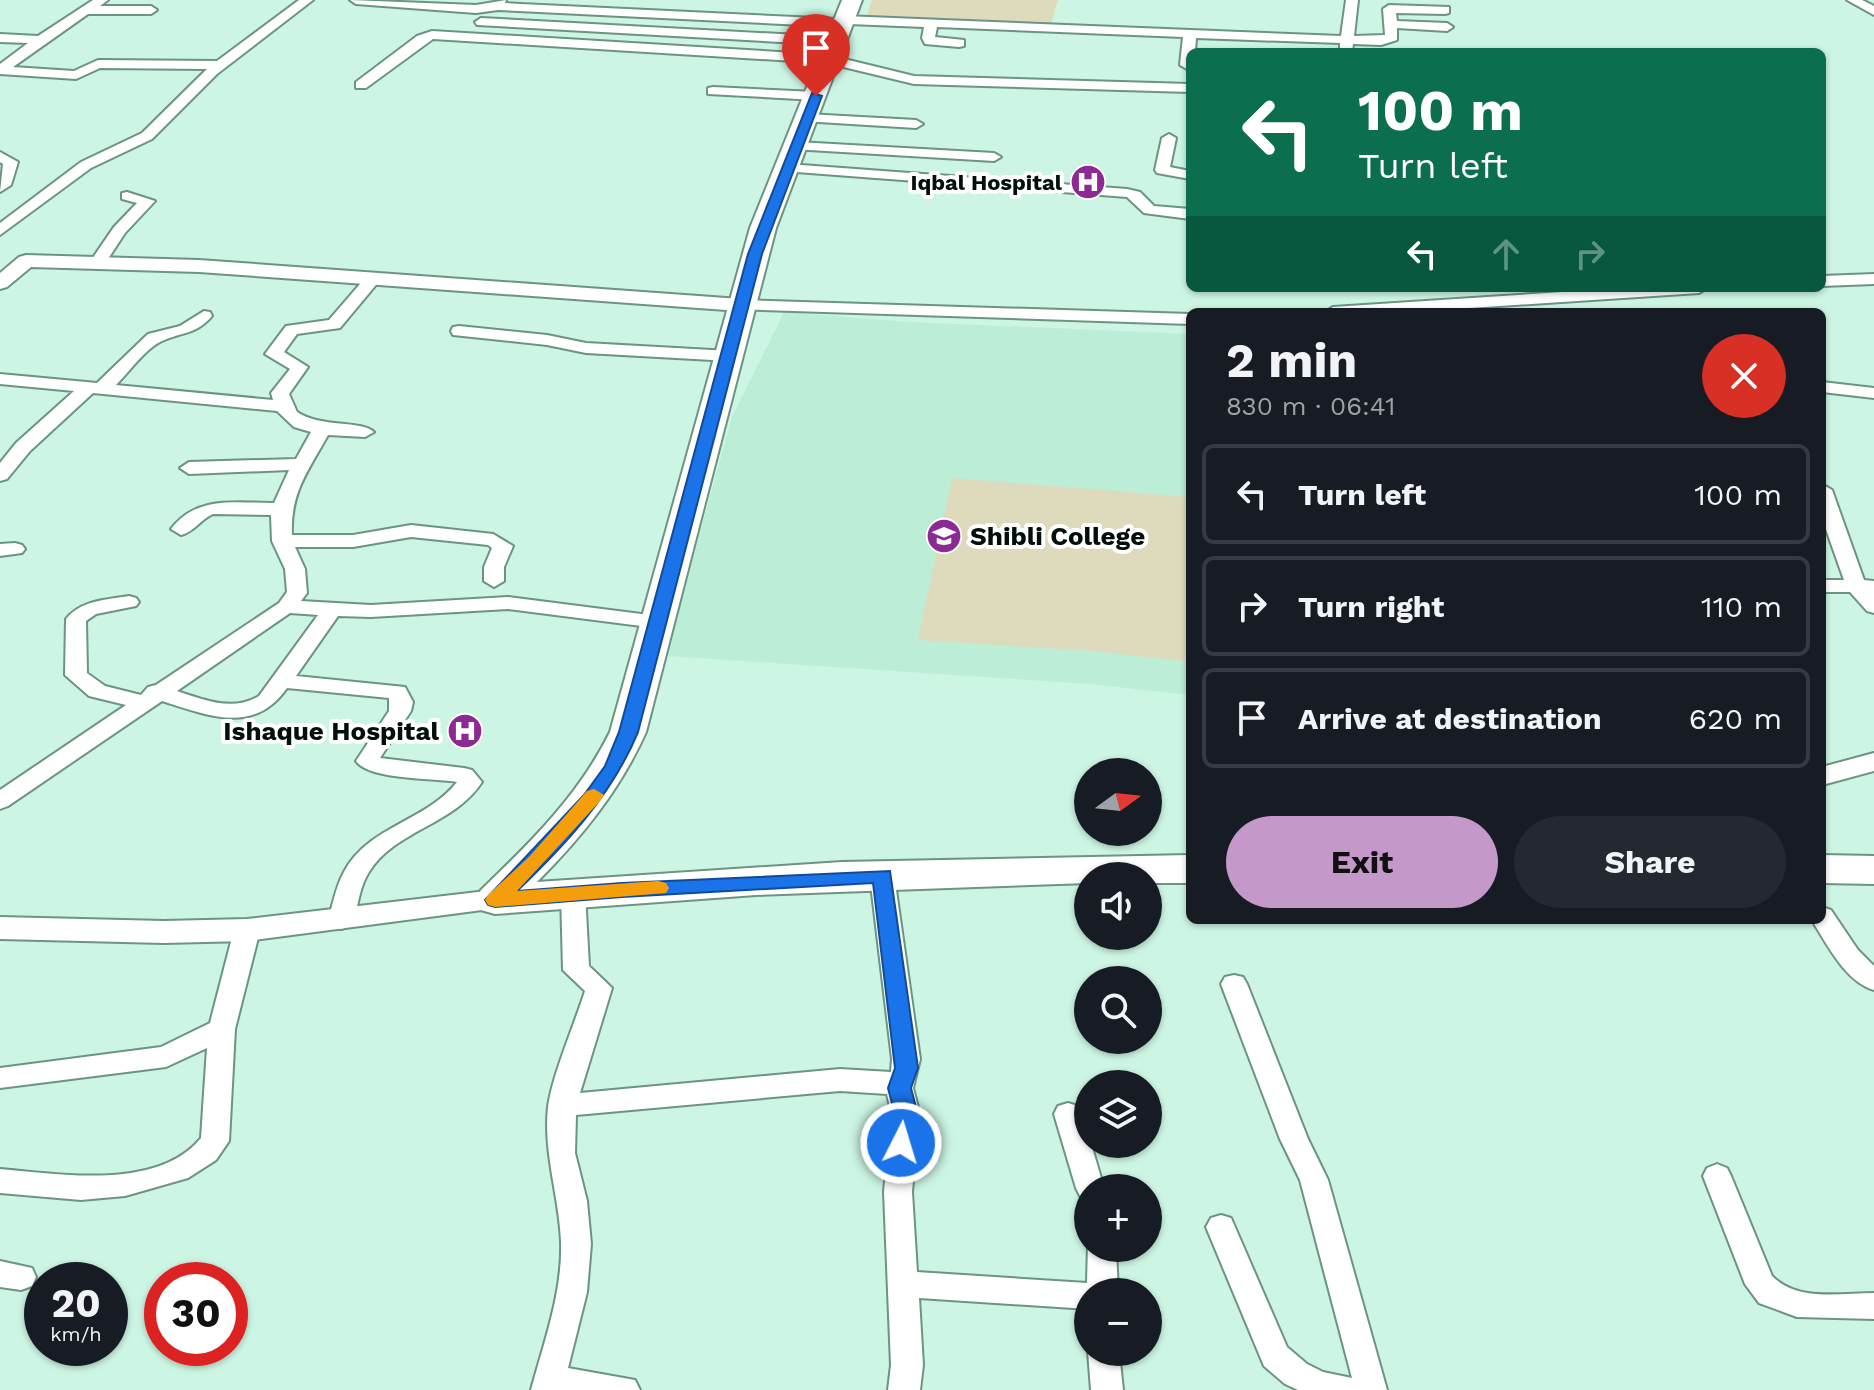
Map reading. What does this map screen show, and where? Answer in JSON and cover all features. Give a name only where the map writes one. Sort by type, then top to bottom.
[{"type":"highway","points":[[495,900],[591,800],[614,766],[628,732],[763,228],[842,25]]},
{"type":"highway","points":[[563,831],[573,893]]},
{"type":"highway","points":[[495,900],[882,876],[1067,869],[1186,869]]},
{"type":"highway","points":[[1826,869],[1874,870]]},
{"type":"street","points":[[0,70],[59,26],[102,0]]},
{"type":"street","points":[[0,230],[86,165],[147,136],[219,65],[307,0]]},
{"type":"street","points":[[365,0],[440,3],[476,9],[499,3],[572,5],[620,12],[842,25],[914,80],[1186,88]]},
{"type":"street","points":[[596,45],[629,0]]},
{"type":"street","points":[[1347,45],[1352,0]]},
{"type":"street","points":[[1853,0],[1874,11]]},
{"type":"street","points":[[676,15],[685,1]]},
{"type":"street","points":[[481,22],[725,35],[842,25],[931,24],[1257,36],[1347,45],[1390,39],[1387,11],[1392,8],[1445,10]]},
{"type":"street","points":[[89,10],[151,10]]},
{"type":"street","points":[[712,56],[737,17]]},
{"type":"street","points":[[931,24],[930,41],[959,43]]},
{"type":"street","points":[[1390,24],[1447,27]]},
{"type":"street","points":[[361,85],[430,35],[712,56],[842,25]]},
{"type":"street","points":[[1189,48],[1190,34]]},
{"type":"street","points":[[1257,36],[1258,48]]},
{"type":"street","points":[[0,38],[44,40]]},
{"type":"street","points":[[0,70],[76,75],[98,64],[219,65]]},
{"type":"street","points":[[713,91],[916,124]]},
{"type":"street","points":[[1169,138],[1162,170],[1186,174]]},
{"type":"street","points":[[0,156],[11,162],[4,185],[0,188]]},
{"type":"street","points":[[792,157],[994,157]]},
{"type":"street","points":[[792,157],[1127,193],[1135,195],[1149,210],[1186,214]]},
{"type":"street","points":[[98,262],[119,230],[147,201],[127,196]]},
{"type":"street","points":[[0,254],[26,261],[98,262],[740,305],[1186,319]]},
{"type":"street","points":[[0,283],[26,261]]},
{"type":"street","points":[[1826,281],[1874,279]]},
{"type":"street","points":[[365,432],[322,429],[289,417],[280,393],[299,367],[278,358],[274,350],[292,330],[334,324],[372,280]]},
{"type":"street","points":[[1439,308],[1628,292]]},
{"type":"street","points":[[0,475],[23,447],[154,338],[186,330],[204,316]]},
{"type":"street","points":[[459,331],[547,340],[586,348],[730,356]]},
{"type":"street","points":[[0,379],[284,406]]},
{"type":"street","points":[[1826,387],[1874,393]]},
{"type":"street","points":[[0,801],[148,697],[286,607],[297,593],[295,569],[282,541],[282,509],[286,492],[300,464],[322,429]]},
{"type":"street","points":[[189,468],[300,464]]},
{"type":"street","points":[[1826,499],[1874,607]]},
{"type":"street","points":[[181,529],[198,513],[211,508],[282,509]]},
{"type":"street","points":[[282,541],[353,541],[411,531],[493,540],[503,546],[494,567],[494,581]]},
{"type":"street","points":[[1826,586],[1865,586]]},
{"type":"street","points":[[129,602],[90,609],[76,619],[76,675],[97,691],[235,712],[263,705],[332,610]]},
{"type":"street","points":[[286,607],[421,609],[508,603],[657,622]]},
{"type":"street","points":[[281,681],[397,692],[402,702],[400,711],[367,761],[379,766],[464,775],[470,782],[442,807],[406,829],[364,862],[356,871],[341,920]]},
{"type":"street","points":[[1826,775],[1874,762]]},
{"type":"street","points":[[882,876],[906,1068],[899,1088]]},
{"type":"street","points":[[573,893],[576,970],[599,988],[562,1105],[561,1153],[572,1201],[576,1244],[572,1292],[549,1385],[624,1390]]},
{"type":"street","points":[[0,928],[164,932],[247,930],[495,900]]},
{"type":"street","points":[[1826,922],[1849,957],[1874,981]]},
{"type":"street","points":[[0,1181],[92,1188],[156,1177],[195,1163],[208,1153],[215,1141],[222,1029],[247,930]]},
{"type":"street","points":[[1234,984],[1294,1139],[1314,1180],[1371,1390]]},
{"type":"street","points":[[0,1078],[166,1057],[222,1029]]},
{"type":"street","points":[[562,1105],[840,1080],[887,1081],[899,1088],[904,1095],[905,1111],[898,1192],[907,1365],[904,1390]]},
{"type":"street","points":[[1068,1114],[1086,1174]]},
{"type":"street","points":[[1717,1176],[1760,1284],[1767,1293],[1783,1302],[1874,1306]]},
{"type":"street","points":[[1221,1227],[1275,1356],[1308,1380],[1347,1390]]},
{"type":"street","points":[[903,1284],[1074,1295]]},
{"type":"street","points":[[1104,1366],[1107,1390]]},
{"type":"shaded area","points":[[872,0],[1058,0],[1050,27],[865,21]]},
{"type":"shaded area","name":"Shibli College","points":[[784,312],[909,322],[1186,334],[1186,695],[1090,684],[666,656],[732,417]]},
{"type":"shaded area","points":[[952,478],[1186,497],[1186,662],[1093,651],[918,640]]},
{"type":"slow traffic","points":[[594,795],[537,860],[495,900],[658,888]]},
{"type":"place","name":"Iqbal Hospital","points":[[1088,182]]},
{"type":"place","name":"Shibli College","points":[[944,536]]},
{"type":"place","name":"Ishaque Hospital","points":[[465,731]]},
{"type":"route","points":[[816,96],[755,254],[628,732],[614,766],[591,800],[537,860],[495,900],[882,876],[906,1068],[899,1088],[904,1095],[905,1111],[901,1143]]}]
